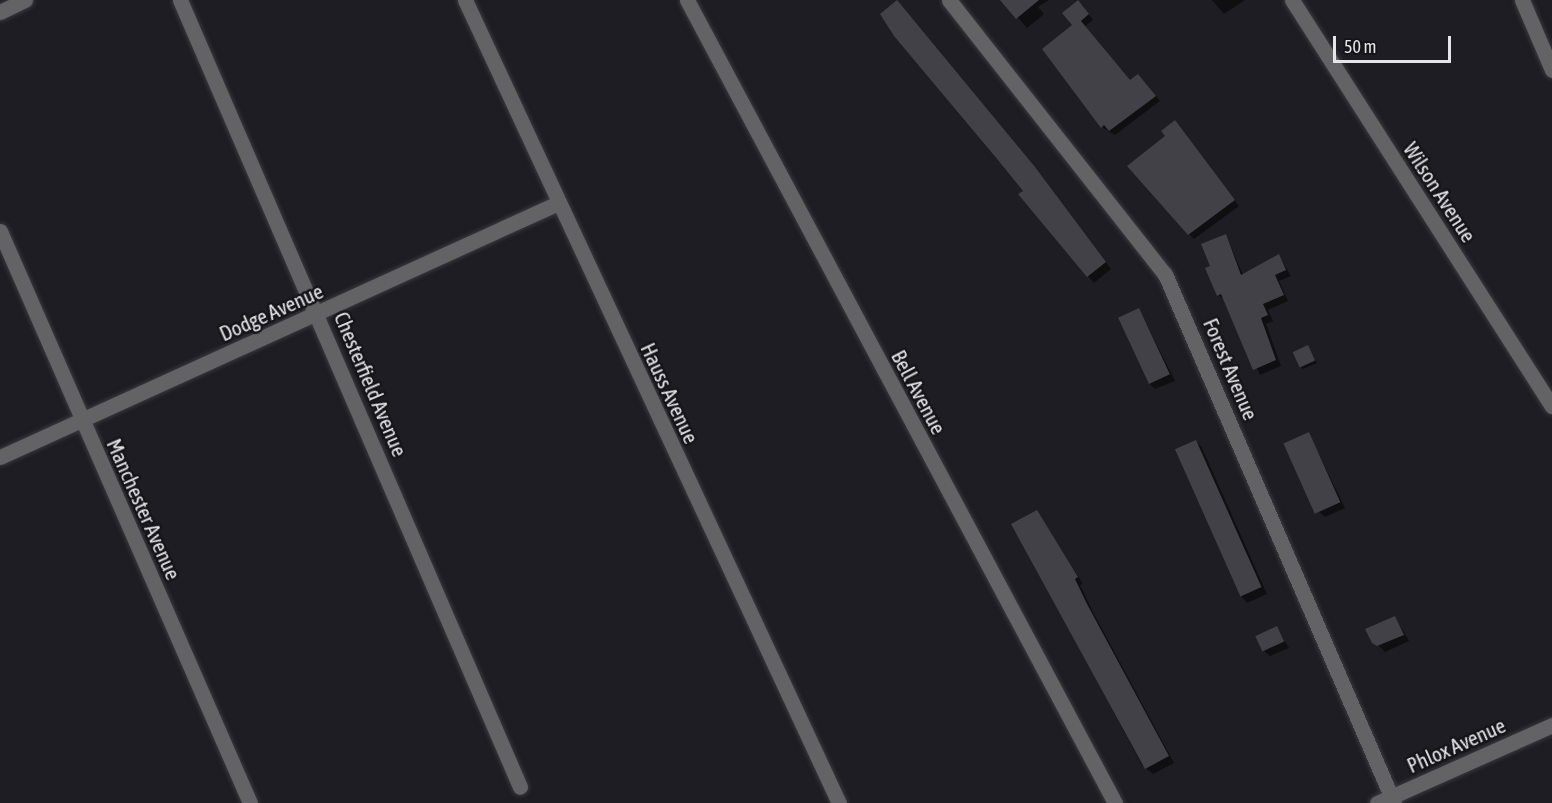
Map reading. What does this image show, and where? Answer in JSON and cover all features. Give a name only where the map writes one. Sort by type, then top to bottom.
[{"type":"street","points":[[0,12],[23,0]]},
{"type":"street","name":"Chesterfield Avenue","points":[[180,0],[318,314],[520,787]]},
{"type":"street","name":"Hauss Avenue","points":[[465,0],[839,803]]},
{"type":"street","name":"Bell Avenue","points":[[687,0],[1116,803]]},
{"type":"street","name":"Forest Avenue","points":[[949,0],[1165,274],[1393,800]]},
{"type":"street","name":"Wilson Avenue","points":[[1292,0],[1552,406]]},
{"type":"street","points":[[1522,0],[1552,70]]},
{"type":"street","name":"Dodge Avenue","points":[[0,457],[558,203]]},
{"type":"street","name":"Manchester Avenue","points":[[0,231],[250,803]]},
{"type":"street","name":"Phlox Avenue","points":[[1377,803],[1393,800],[1552,725]]},
{"type":"building","points":[[897,0],[1035,167],[1106,262],[1087,277],[1018,194],[1023,191],[894,36],[880,14]]},
{"type":"building","points":[[1000,0],[1039,0],[1016,19]]},
{"type":"building","points":[[1078,0],[1089,14],[1081,21],[1130,80],[1138,74],[1156,96],[1109,131],[1104,125],[1101,128],[1042,49],[1072,25],[1062,13]]},
{"type":"building","points":[[1175,120],[1235,200],[1188,235],[1127,166],[1165,136],[1161,131]]},
{"type":"building","points":[[1226,234],[1241,275],[1279,254],[1286,270],[1275,275],[1284,295],[1263,304],[1268,315],[1261,318],[1276,360],[1253,370],[1221,294],[1217,296],[1205,268],[1210,266],[1201,244]]},
{"type":"building","points":[[1139,308],[1170,374],[1149,384],[1118,318]]},
{"type":"building","points":[[1308,345],[1315,360],[1300,368],[1293,352]]},
{"type":"building","points":[[1309,432],[1340,502],[1315,514],[1283,443]]},
{"type":"building","points":[[1196,440],[1261,587],[1240,596],[1175,449]]},
{"type":"building","points":[[1037,510],[1078,577],[1075,579],[1087,604],[1169,756],[1145,769],[1011,524]]},
{"type":"building","points":[[1395,616],[1404,635],[1377,646],[1372,643],[1365,629]]},
{"type":"building","points":[[1277,626],[1284,641],[1262,652],[1255,636]]}]
